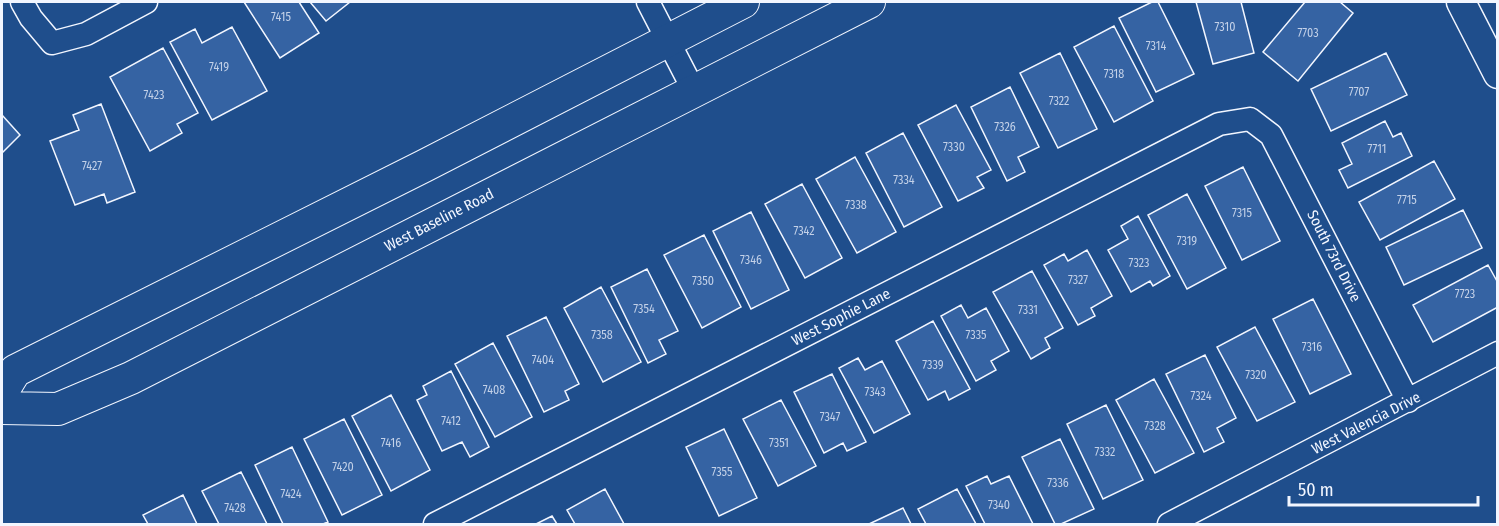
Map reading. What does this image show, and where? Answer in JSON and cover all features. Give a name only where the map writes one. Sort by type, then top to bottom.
[{"type":"main road","points":[[2,392],[15,371],[424,166],[743,2]]},
{"type":"main road","name":"West Baseline Road","points":[[2,408],[58,409],[131,378],[869,2]]},
{"type":"street","points":[[22,2],[31,18],[52,43],[87,34],[146,2]]},
{"type":"street","points":[[648,2],[694,91]]},
{"type":"street","points":[[1461,2],[1497,74]]},
{"type":"street","name":"South 73rd Drive","points":[[1250,119],[1271,135],[1408,401]]},
{"type":"street","name":"West Sophie Lane","points":[[435,525],[1219,124],[1250,119]]},
{"type":"street","name":"West Valencia Drive","points":[[1169,525],[1497,353]]},
{"type":"building","points":[[244,2],[299,2],[319,33],[280,58]]},
{"type":"building","points":[[310,2],[350,2],[326,21]]},
{"type":"building","points":[[1152,2],[1158,2],[1194,74],[1156,92],[1119,18]]},
{"type":"building","points":[[1196,2],[1241,2],[1254,53],[1213,64]]},
{"type":"building","points":[[1305,2],[1340,2],[1353,13],[1298,81],[1263,52]]},
{"type":"building","points":[[1114,26],[1153,101],[1114,122],[1074,47]]},
{"type":"building","points":[[232,27],[267,91],[212,120],[170,42],[195,29],[202,43]]},
{"type":"building","points":[[163,48],[198,113],[177,124],[182,133],[150,151],[110,77]]},
{"type":"building","points":[[1060,53],[1097,129],[1058,148],[1020,73]]},
{"type":"building","points":[[1386,53],[1407,95],[1331,131],[1311,89]]},
{"type":"building","points":[[1010,87],[1039,147],[1018,157],[1025,172],[1007,181],[971,107]]},
{"type":"building","points":[[101,104],[135,192],[107,203],[104,194],[75,205],[50,141],[79,130],[73,115]]},
{"type":"building","points":[[956,105],[991,170],[977,177],[984,188],[958,201],[918,125]]},
{"type":"building","points":[[2,115],[20,135],[2,153]]},
{"type":"building","points":[[1385,121],[1393,137],[1401,133],[1412,156],[1348,188],[1339,170],[1352,164],[1342,143]]},
{"type":"building","points":[[903,133],[942,207],[904,227],[866,153]]},
{"type":"building","points":[[855,157],[896,232],[857,253],[816,179]]},
{"type":"building","points":[[1434,161],[1455,199],[1380,240],[1359,202]]},
{"type":"building","points":[[1243,167],[1280,241],[1242,260],[1205,186]]},
{"type":"building","points":[[802,184],[842,258],[805,278],[765,204]]},
{"type":"building","points":[[1187,194],[1226,268],[1187,289],[1148,215]]},
{"type":"building","points":[[1463,210],[1482,248],[1404,285],[1386,247]]},
{"type":"building","points":[[751,212],[789,290],[751,309],[713,231]]},
{"type":"building","points":[[1138,216],[1170,276],[1153,286],[1150,281],[1131,292],[1108,250],[1128,239],[1121,226]]},
{"type":"building","points":[[704,235],[741,307],[702,328],[664,255]]},
{"type":"building","points":[[1087,250],[1112,296],[1091,308],[1095,316],[1078,325],[1044,265],[1064,254],[1068,261]]},
{"type":"building","points":[[1488,265],[1498,283],[1498,307],[1433,342],[1413,305]]},
{"type":"building","points":[[647,269],[678,331],[659,340],[666,354],[648,363],[611,287]]},
{"type":"building","points":[[1032,271],[1063,328],[1045,338],[1050,348],[1031,359],[993,292]]},
{"type":"building","points":[[601,287],[641,362],[603,382],[564,308]]},
{"type":"building","points":[[1313,299],[1351,374],[1310,394],[1273,319]]},
{"type":"building","points":[[961,305],[968,318],[986,308],[1009,351],[991,361],[996,370],[976,381],[941,316]]},
{"type":"building","points":[[546,317],[579,384],[565,391],[569,400],[544,412],[507,336]]},
{"type":"building","points":[[933,321],[970,389],[949,400],[945,391],[928,400],[896,341]]},
{"type":"building","points":[[1255,327],[1295,402],[1257,421],[1217,347]]},
{"type":"building","points":[[493,343],[532,417],[495,437],[455,364]]},
{"type":"building","points":[[1205,355],[1236,418],[1217,428],[1224,442],[1204,452],[1166,374]]},
{"type":"building","points":[[858,358],[865,370],[882,361],[910,414],[874,433],[839,368]]},
{"type":"building","points":[[451,371],[489,447],[470,457],[462,442],[442,451],[417,400],[427,395],[423,386]]},
{"type":"building","points":[[832,374],[866,442],[847,451],[843,443],[824,453],[794,392]]},
{"type":"building","points":[[1154,379],[1194,453],[1155,473],[1116,400]]},
{"type":"building","points":[[391,395],[430,470],[391,491],[352,416]]},
{"type":"building","points":[[781,400],[816,466],[778,486],[743,419]]},
{"type":"building","points":[[1106,405],[1143,480],[1103,499],[1067,424]]},
{"type":"building","points":[[344,419],[382,495],[342,515],[304,439]]},
{"type":"building","points":[[724,429],[757,498],[719,516],[686,447]]},
{"type":"building","points":[[1060,439],[1094,509],[1061,524],[1055,524],[1022,457]]},
{"type":"building","points":[[292,447],[328,522],[283,524],[255,465]]},
{"type":"building","points":[[241,472],[267,524],[219,524],[202,491]]},
{"type":"building","points":[[987,476],[991,484],[1009,476],[1033,524],[985,524],[966,486]]},
{"type":"building","points":[[605,489],[624,524],[575,524],[567,510]]},
{"type":"building","points":[[957,489],[976,524],[926,524],[918,509]]},
{"type":"building","points":[[183,495],[197,524],[148,524],[143,515]]},
{"type":"building","points":[[903,508],[911,524],[869,524]]},
{"type":"building","points":[[552,516],[557,524],[536,524]]}]
